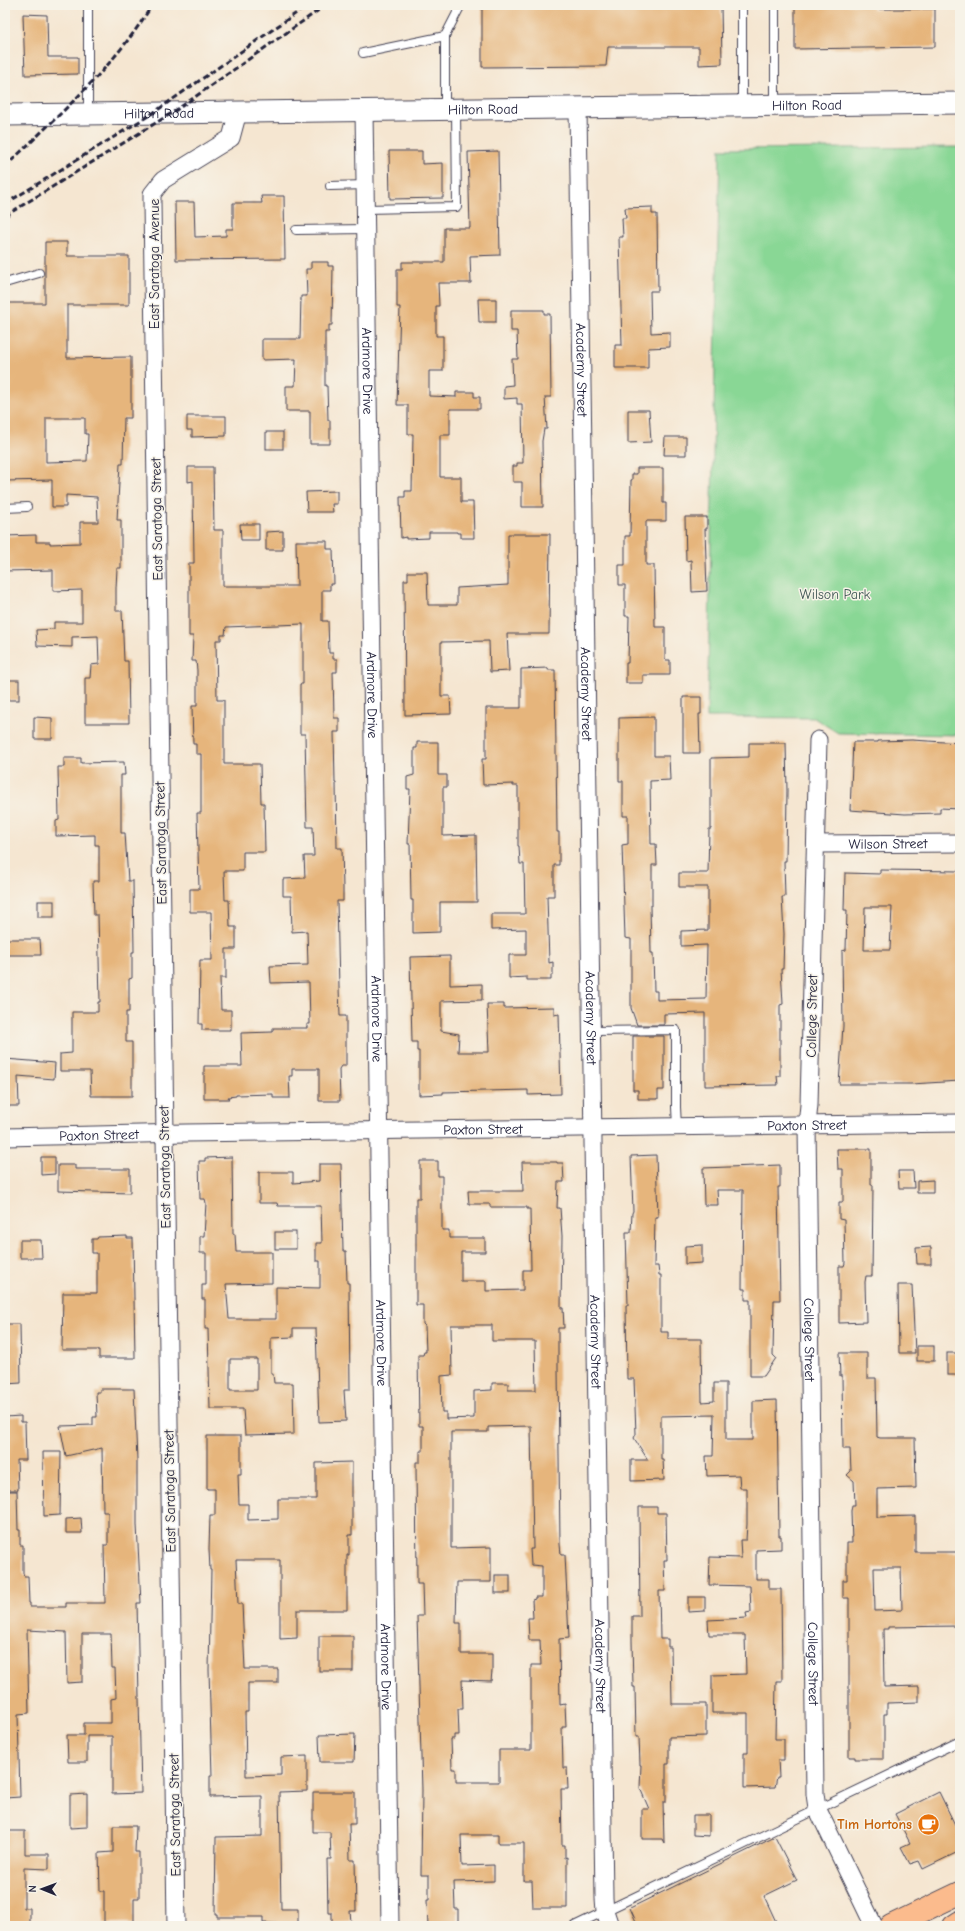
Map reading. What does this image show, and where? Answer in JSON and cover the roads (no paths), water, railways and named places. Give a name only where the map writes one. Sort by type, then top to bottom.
[{"type":"main road","points":[[891,1926],[960,1893]]},
{"type":"main road","points":[[954,1926],[960,1922]]},
{"type":"street","name":"Hilton Road","points":[[5,115],[960,103]]},
{"type":"street","name":"Academy Street","points":[[578,109],[593,1128],[607,1919]]},
{"type":"street","name":"Ardmore Drive","points":[[364,111],[390,1926]]},
{"type":"street","name":"East Saratoga Avenue","points":[[155,409],[152,194],[163,180],[231,138],[238,112]]},
{"type":"street","name":"East Saratoga Street","points":[[155,409],[176,1926]]},
{"type":"street","name":"College Street","points":[[818,740],[810,1106],[807,1125],[815,1794],[817,1808],[874,1926]]},
{"type":"street","name":"Wilson Street","points":[[816,844],[960,842]]},
{"type":"street","name":"Paxton Street","points":[[5,1137],[960,1123]]},
{"type":"lane","points":[[88,5],[88,114]]},
{"type":"lane","points":[[366,208],[457,207],[445,36],[461,5]]},
{"type":"lane","points":[[742,5],[742,106]]},
{"type":"lane","points":[[775,5],[775,105]]},
{"type":"lane","points":[[363,53],[445,36]]},
{"type":"lane","points":[[330,186],[366,185]]},
{"type":"lane","points":[[296,230],[366,229]]},
{"type":"lane","points":[[5,283],[39,273]]},
{"type":"lane","points":[[5,508],[27,508]]},
{"type":"lane","points":[[592,1031],[676,1030],[677,1127]]},
{"type":"lane","points":[[574,1926],[607,1919],[782,1825],[799,1819],[817,1808],[960,1741]]},
{"type":"railway","points":[[5,167],[84,90],[120,50],[152,5]]},
{"type":"railway","points":[[5,204],[153,113],[308,5]]},
{"type":"railway","points":[[5,216],[172,113],[326,5]]},
{"type":"place","name":"Tim Hortons","points":[[928,1824]]},
{"type":"park label","name":"Wilson Park","points":[[835,594]]}]
